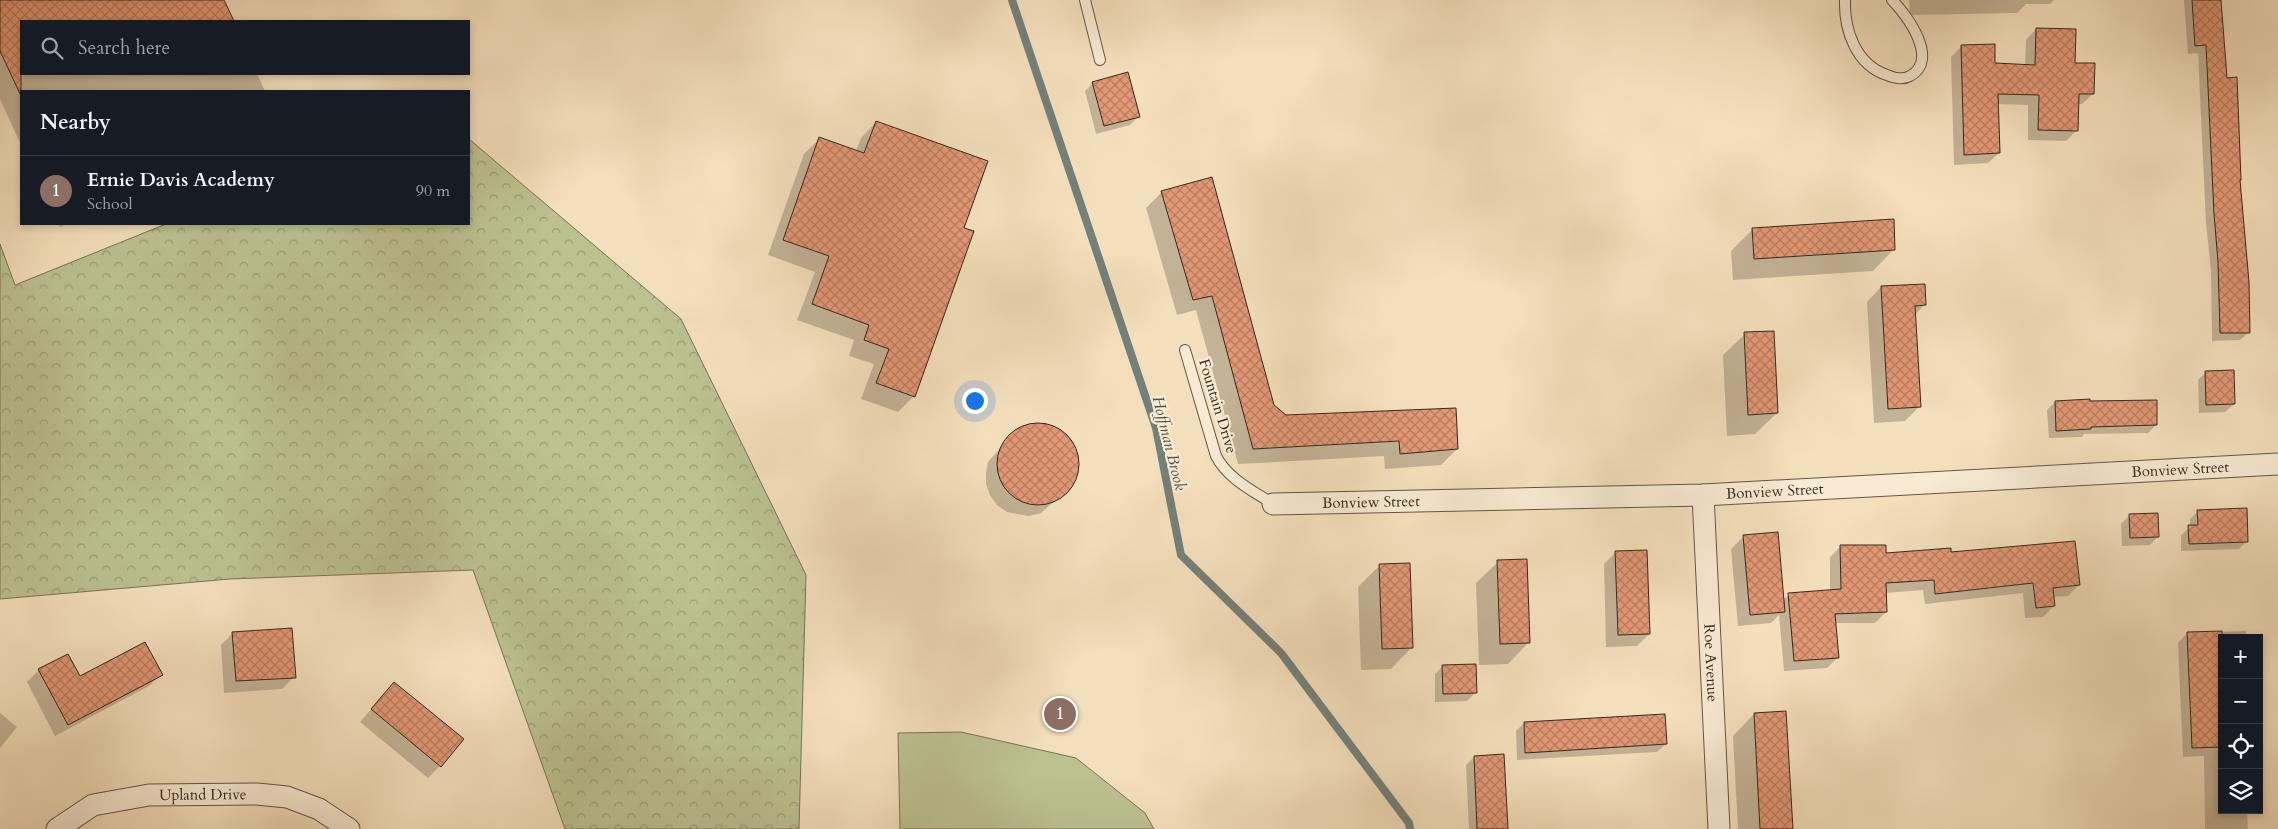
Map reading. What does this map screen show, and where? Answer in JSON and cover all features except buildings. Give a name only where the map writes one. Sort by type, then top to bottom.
[{"type":"street","name":"Bonview Street","points":[[1273,504],[1703,495],[2278,464]]},
{"type":"street","name":"Roe Avenue","points":[[1703,495],[1719,829]]},
{"type":"street","name":"Upland Drive","points":[[57,829],[93,805],[149,795],[257,794],[287,797],[319,809],[349,829]]},
{"type":"lane","points":[[1084,0],[1100,60]]},
{"type":"lane","points":[[1845,2],[1847,27],[1858,54],[1874,71],[1896,78],[1910,76],[1920,63],[1922,45],[1914,29],[1892,0]]},
{"type":"lane","name":"Fountain Drive","points":[[1185,350],[1216,456],[1221,466],[1233,478],[1273,504]]},
{"type":"green space","points":[[470,140],[681,319],[806,575],[799,829],[565,829],[473,570],[230,579],[0,599],[0,244],[15,285],[164,225],[470,225]]},
{"type":"green space","points":[[961,732],[1076,758],[1145,813],[1154,829],[900,829],[898,733]]},
{"type":"waterway","name":"Hoffman Brook","points":[[1012,0],[1156,428],[1181,555],[1281,653],[1409,823],[1410,829]]},
{"type":"place","name":"Ernie Davis Academy","points":[[1060,714]]}]
